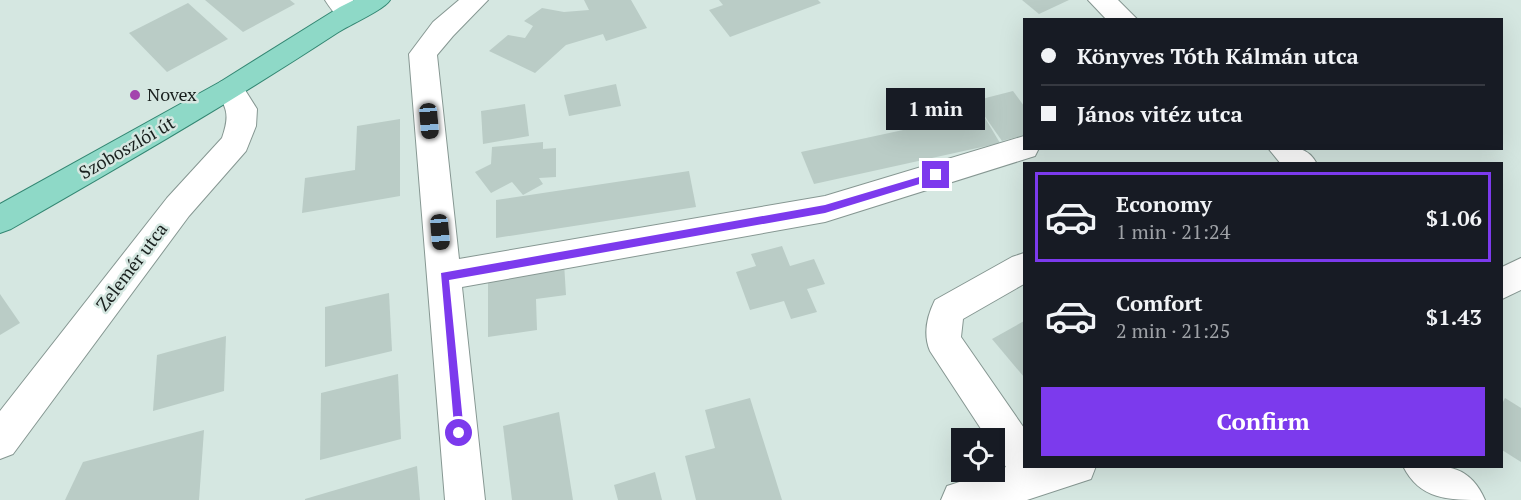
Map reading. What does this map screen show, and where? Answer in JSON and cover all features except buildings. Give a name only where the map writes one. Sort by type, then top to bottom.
[{"type":"main road","name":"Szoboszlói út","points":[[0,220],[230,89],[343,6],[377,0]]},
{"type":"street","points":[[465,500],[423,54],[443,29],[475,0]]},
{"type":"street","points":[[1101,0],[1123,18]]},
{"type":"street","name":"Zelemér utca","points":[[0,441],[178,207],[235,143],[241,126],[242,109],[230,89]]},
{"type":"street","points":[[444,276],[825,209],[1023,148]]},
{"type":"street","points":[[1285,150],[1300,162]]},
{"type":"street","points":[[1023,268],[947,311],[943,340],[1023,458]]},
{"type":"street","points":[[1503,284],[1521,272]]},
{"type":"street","points":[[961,500],[1035,476],[1069,468]]},
{"type":"street","points":[[1425,468],[1465,500]]},
{"type":"place","name":"Novex","points":[[135,95]]},
{"type":"route","points":[[459,433],[444,276],[825,209],[936,175]]}]
